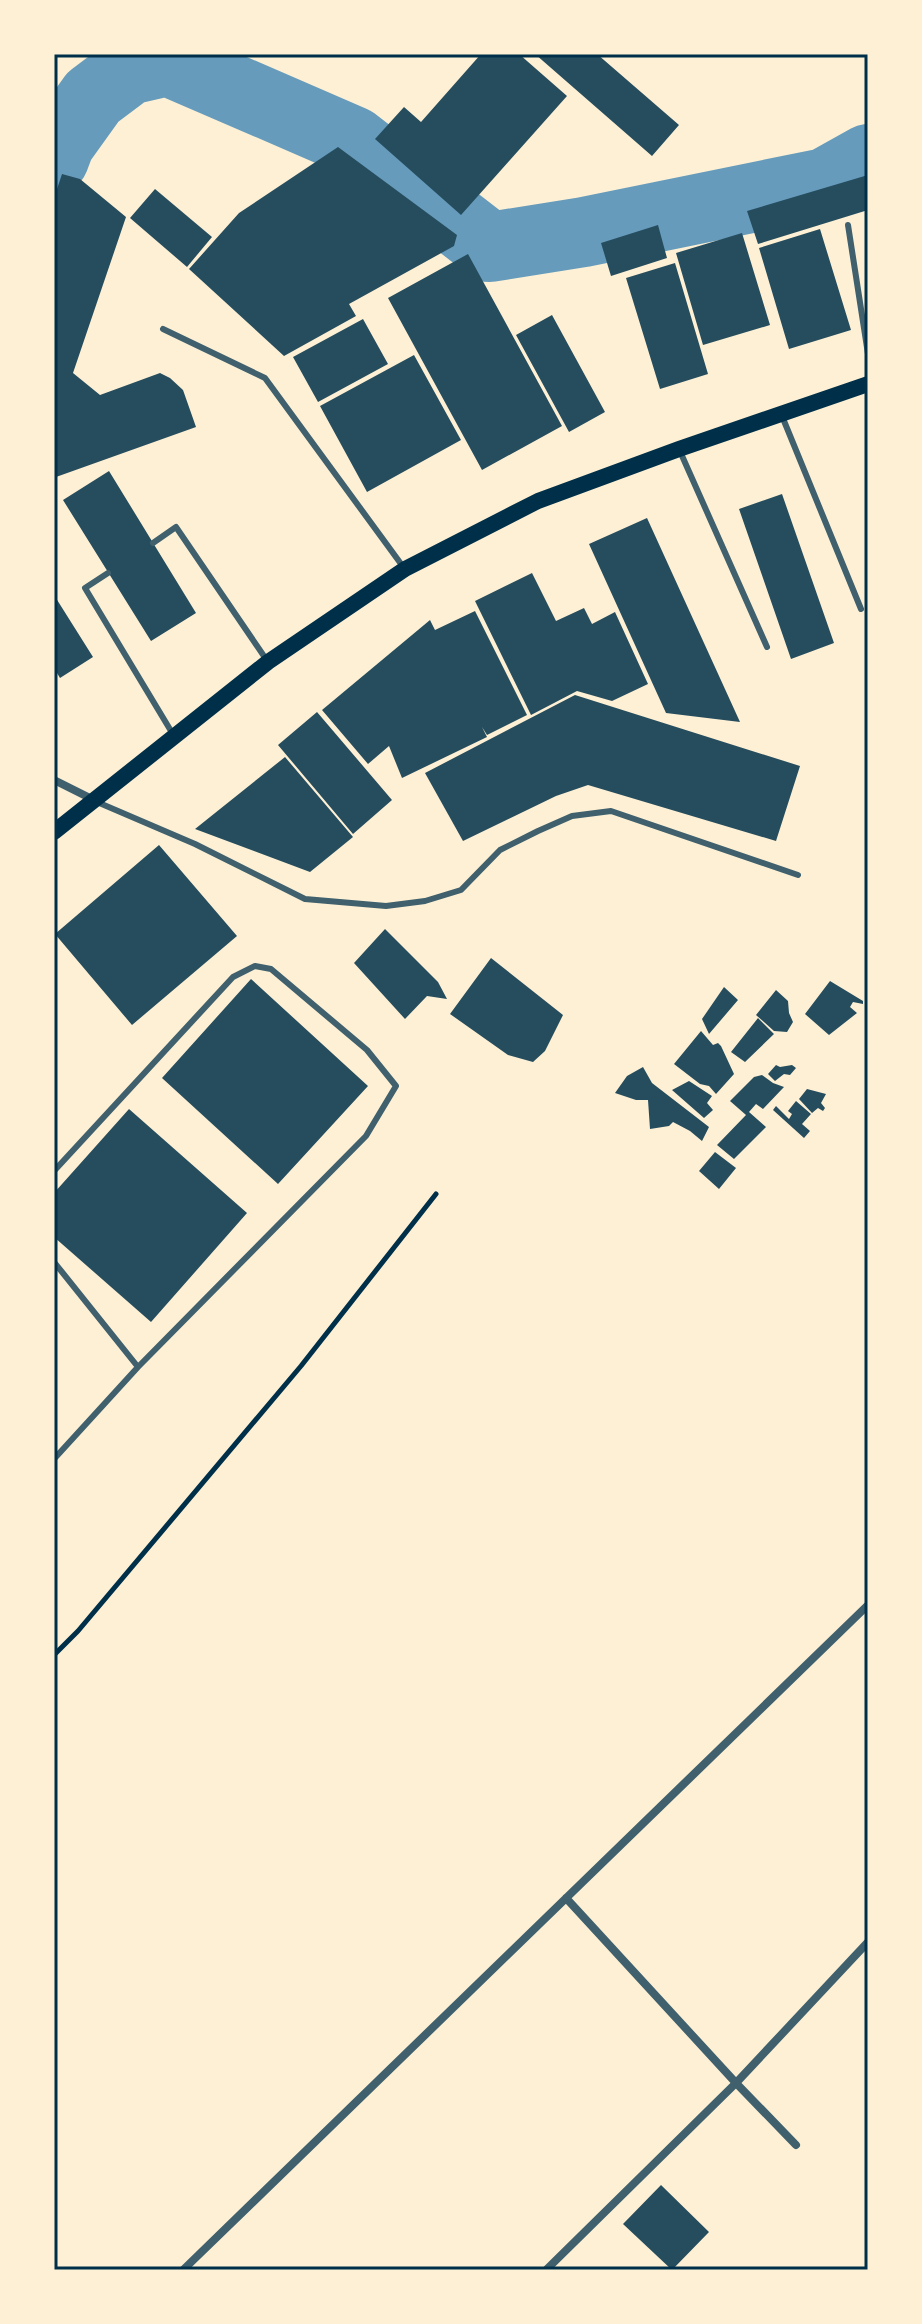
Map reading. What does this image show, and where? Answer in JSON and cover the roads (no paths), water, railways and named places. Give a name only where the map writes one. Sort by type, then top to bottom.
[{"type":"main road","points":[[54,832],[268,662],[405,569],[538,501],[868,384]]},
{"type":"street","points":[[54,780],[94,800]]},
{"type":"street","points":[[183,2270],[868,1605]]},
{"type":"street","points":[[566,1898],[796,2145]]},
{"type":"street","points":[[546,2270],[736,2083],[868,1942]]},
{"type":"lane","points":[[848,225],[868,354]]},
{"type":"lane","points":[[163,329],[265,378],[405,569]]},
{"type":"lane","points":[[781,413],[861,609]]},
{"type":"lane","points":[[679,449],[767,647]]},
{"type":"lane","points":[[153,543],[176,527],[268,662]]},
{"type":"lane","points":[[108,573],[85,588],[174,736]]},
{"type":"lane","points":[[94,800],[195,844],[305,899],[386,906],[425,901],[461,890],[500,850],[572,816],[611,811],[798,875]]},
{"type":"lane","points":[[54,1171],[233,977],[255,966],[271,969],[367,1050],[396,1086],[366,1136],[138,1367],[54,1459]]},
{"type":"lane","points":[[54,1262],[138,1367]]},
{"type":"lane","points":[[54,1280],[62,1272]]},
{"type":"waterway","points":[[54,159],[60,143],[93,97],[129,70],[168,61],[353,141],[490,247],[584,232],[825,183],[868,159]]}]
